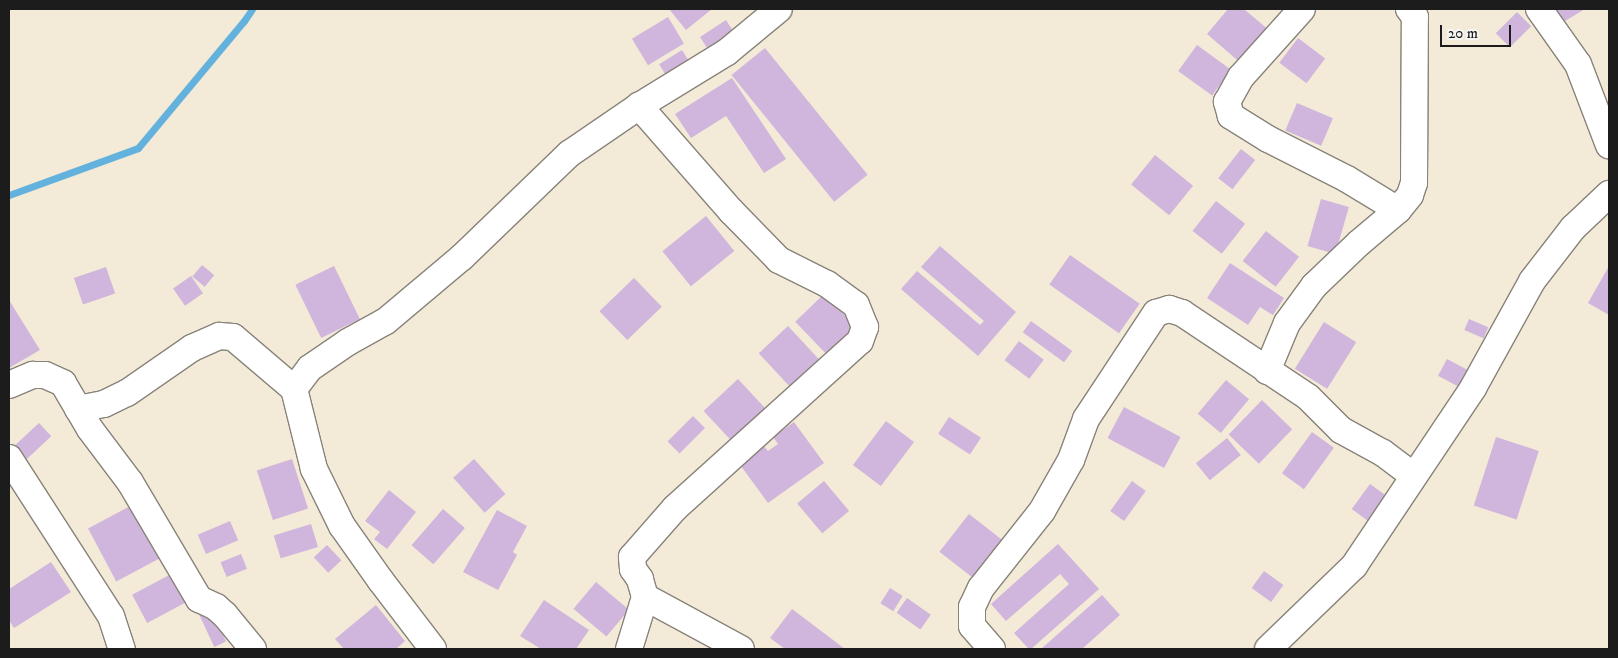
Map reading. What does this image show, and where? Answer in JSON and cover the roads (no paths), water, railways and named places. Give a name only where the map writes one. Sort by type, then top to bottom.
[{"type":"street","points":[[294,389],[310,368],[348,342],[386,321],[462,258],[569,154],[639,106],[727,52],[779,9]]},
{"type":"street","points":[[1302,9],[1241,77],[1227,102],[1231,116],[1268,138],[1347,179],[1398,210]]},
{"type":"street","points":[[1267,371],[1287,323],[1314,286],[1358,242],[1398,210],[1410,195],[1414,183],[1415,17],[1409,9]]},
{"type":"street","points":[[1539,9],[1578,64],[1609,145]]},
{"type":"street","points":[[629,649],[645,597],[640,579],[633,569],[632,558],[675,508],[860,341],[865,327],[856,305],[827,284],[779,260],[731,212],[639,106]]},
{"type":"street","points":[[1268,649],[1354,566],[1473,388],[1532,281],[1572,228],[1609,194]]},
{"type":"street","points":[[992,649],[972,626],[972,606],[981,588],[1042,511],[1071,460],[1086,420],[1156,313],[1169,310],[1182,313],[1308,397],[1341,430],[1383,453],[1413,476]]},
{"type":"street","points":[[78,409],[104,404],[127,393],[192,348],[219,336],[233,337],[294,389],[314,469],[342,526],[433,649]]},
{"type":"street","points":[[9,385],[22,378],[45,375],[63,383],[90,429],[130,482],[199,599],[216,607],[225,615],[254,649]]},
{"type":"street","points":[[9,458],[112,616],[122,649]]},
{"type":"street","points":[[645,597],[741,649]]},
{"type":"waterway","points":[[9,195],[138,148],[252,9]]}]
